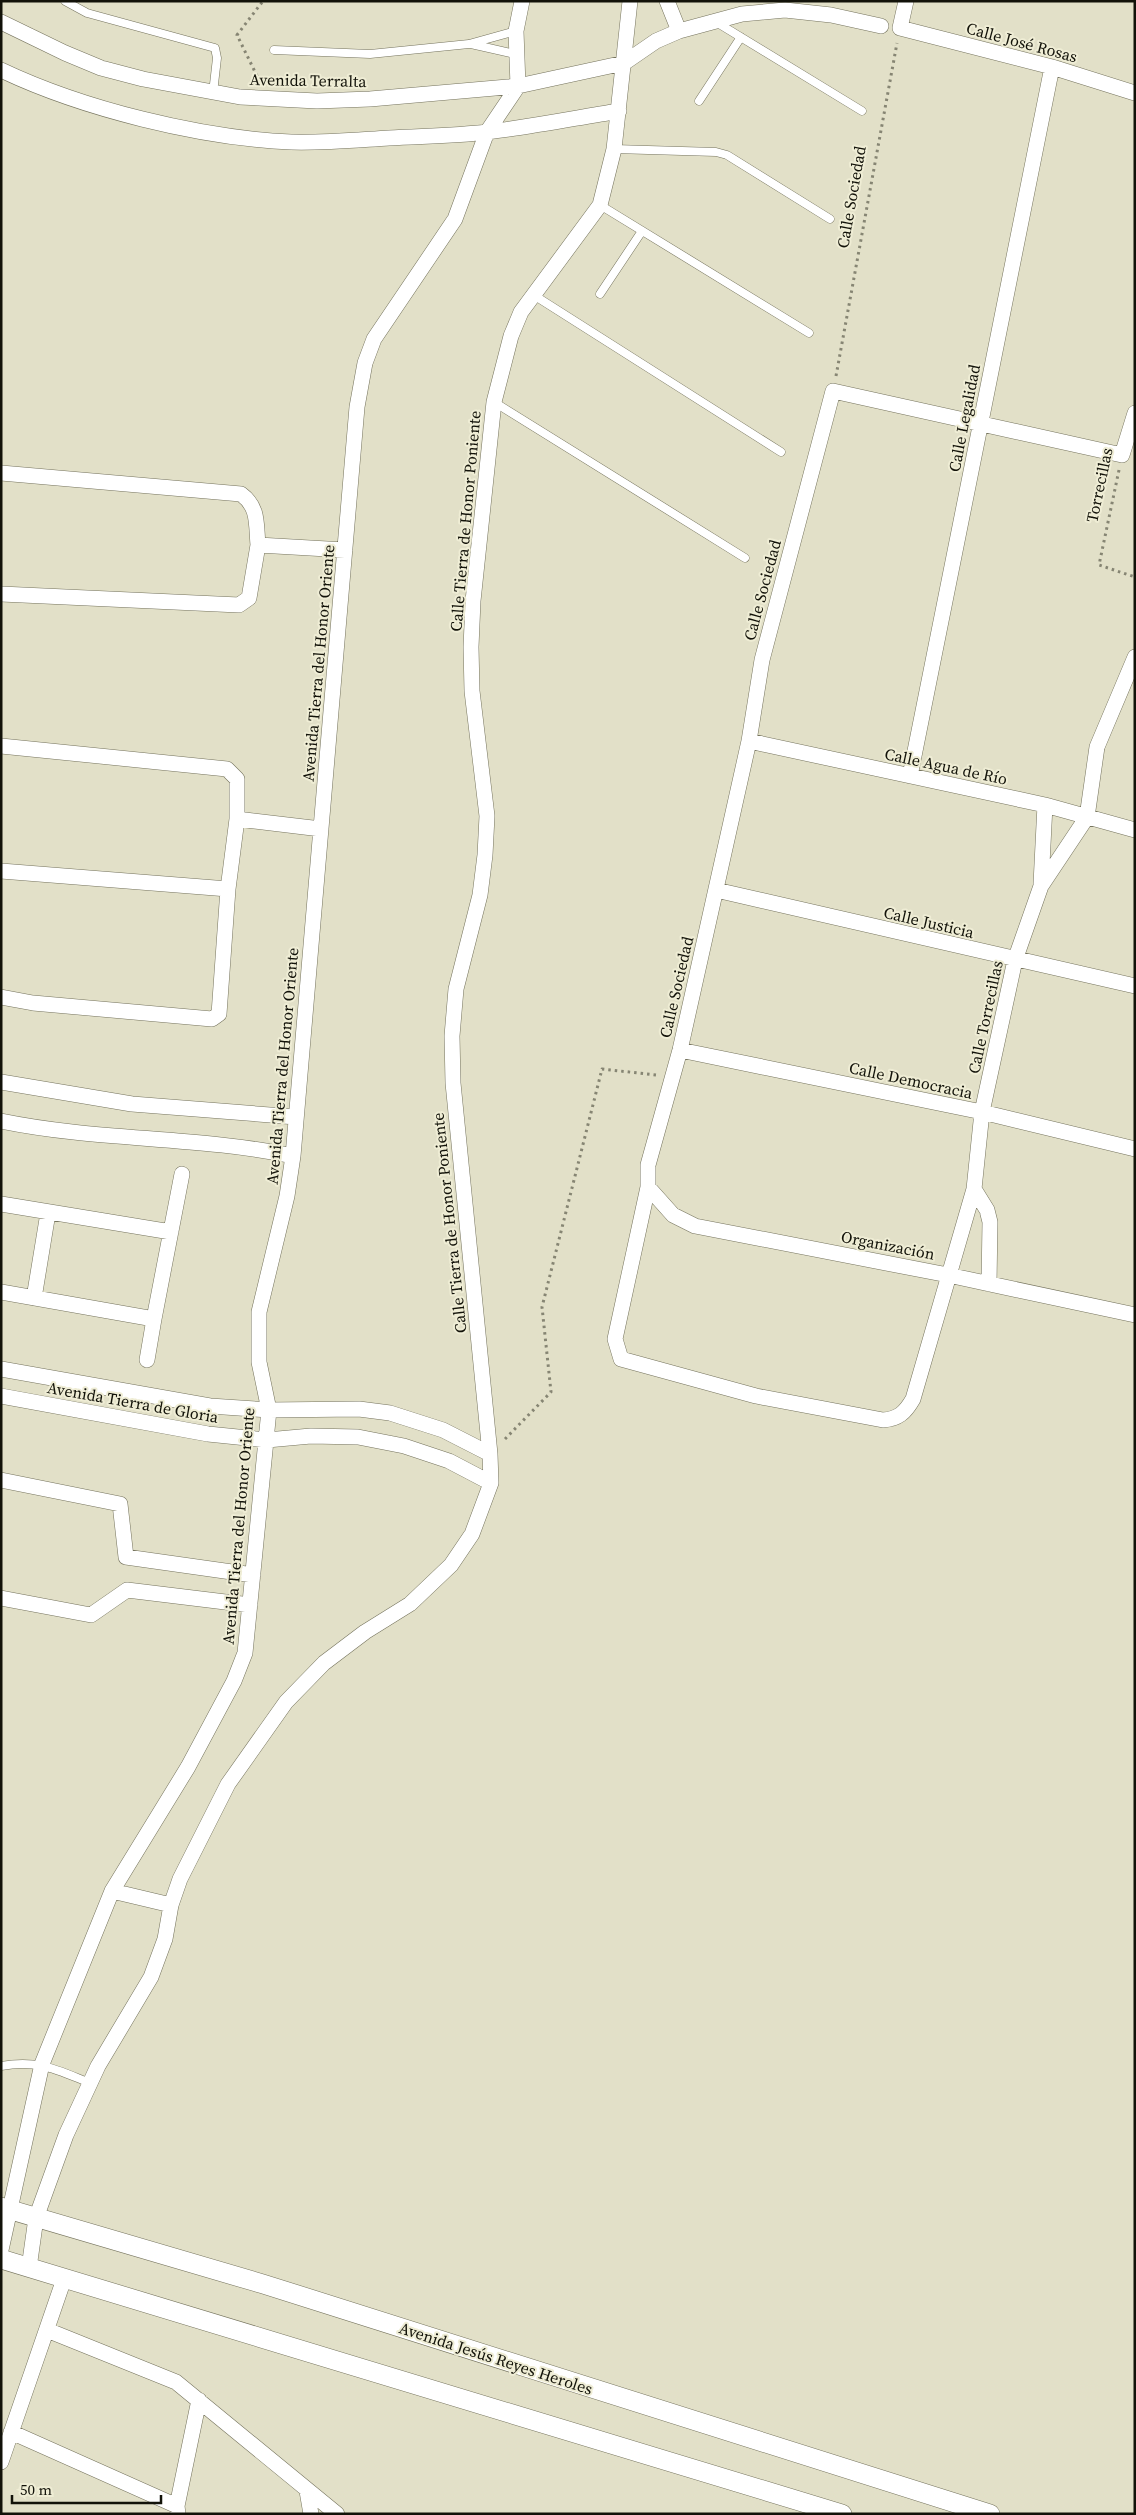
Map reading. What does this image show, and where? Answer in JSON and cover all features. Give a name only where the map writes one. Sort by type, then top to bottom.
[{"type":"street","points":[[518,86],[515,54],[516,31],[522,1]]},
{"type":"street","name":"Calle Tierra de Honor Poniente","points":[[29,2268],[36,2218],[66,2135],[98,2066],[152,1978],[165,1939],[171,1905],[192,1854],[228,1784],[286,1702],[324,1664],[365,1632],[410,1604],[451,1565],[472,1534],[491,1482],[490,1454],[453,1083],[452,1036],[456,989],[480,895],[487,816],[472,691],[473,601],[494,402],[511,336],[532,294],[600,204],[614,149],[630,1]]},
{"type":"street","points":[[667,1],[679,31]]},
{"type":"street","points":[[900,28],[906,1]]},
{"type":"street","points":[[624,63],[656,40],[679,31],[742,14],[785,10],[831,15],[881,26]]},
{"type":"street","name":"Avenida Terralta","points":[[1,22],[101,68],[142,80],[214,94],[267,99],[370,99],[518,86],[624,63]]},
{"type":"street","name":"Calle José Rosas","points":[[900,28],[1052,67],[1135,93]]},
{"type":"street","name":"Calle Legalidad","points":[[910,776],[1052,67]]},
{"type":"street","points":[[1,70],[28,83],[95,105],[164,123],[231,135],[309,142],[487,132],[618,111]]},
{"type":"street","name":"Avenida Tierra del Honor Oriente","points":[[1,2250],[6,2208],[42,2064],[112,1891],[188,1767],[241,1668],[250,1605],[269,1410],[259,1362],[259,1312],[287,1196],[293,1156],[357,407],[365,363],[374,339],[388,315],[455,219],[487,132],[518,86]]},
{"type":"street","points":[[833,391],[981,426],[1122,455]]},
{"type":"street","name":"Calle Sociedad","points":[[833,391],[762,660],[749,741],[680,1050],[648,1165],[648,1187],[615,1339],[621,1359],[756,1396],[883,1420],[902,1415]]},
{"type":"street","name":"Torrecillas","points":[[1122,455],[1135,413]]},
{"type":"street","points":[[1,473],[241,494],[251,501],[254,510],[258,545],[249,598],[239,605],[1,594]]},
{"type":"street","points":[[258,545],[345,550]]},
{"type":"street","name":"Calle Torrecillas","points":[[902,1415],[913,1399],[974,1189],[982,1112],[1015,960],[1041,886],[1087,816],[1097,746],[1135,657]]},
{"type":"street","name":"Calle Agua de Río","points":[[749,741],[1046,805],[1135,830]]},
{"type":"street","points":[[1,746],[227,770],[236,779],[237,819],[228,889],[219,1014],[216,1018],[42,1004],[1,997]]},
{"type":"street","name":"Calle Torrecillas","points":[[1041,886],[1046,805]]},
{"type":"street","points":[[237,819],[321,829]]},
{"type":"street","points":[[1,871],[228,889]]},
{"type":"street","name":"Calle Justicia","points":[[716,890],[1135,986]]},
{"type":"street","name":"Calle Democracia","points":[[680,1050],[982,1112],[1135,1149]]},
{"type":"street","points":[[1,1082],[132,1104],[296,1117]]},
{"type":"street","points":[[1,1122],[74,1134],[194,1142],[266,1150],[293,1156]]},
{"type":"street","points":[[147,1360],[182,1174]]},
{"type":"street","name":"Organización","points":[[648,1187],[673,1216],[695,1226],[948,1275],[1135,1315]]},
{"type":"street","points":[[974,1189],[987,1210],[990,1222],[989,1284]]},
{"type":"street","points":[[1,1204],[171,1232]]},
{"type":"street","points":[[34,1298],[48,1213]]},
{"type":"street","points":[[1,1292],[154,1319]]},
{"type":"street","name":"Avenida Tierra de Gloria","points":[[1,1369],[210,1406],[269,1410],[328,1408],[390,1413],[443,1430],[490,1454]]},
{"type":"street","name":"Avenida Tierra de Gloria","points":[[1,1396],[208,1434],[267,1440],[311,1436],[358,1437],[404,1446],[449,1461],[491,1482]]},
{"type":"street","points":[[1,1480],[120,1504],[126,1557],[253,1575]]},
{"type":"street","points":[[1,1598],[92,1615],[127,1590],[250,1605]]},
{"type":"street","points":[[112,1891],[171,1905]]},
{"type":"street","name":"Avenida Jesús Reyes Heroles","points":[[6,2208],[253,2281],[990,2514]]},
{"type":"street","points":[[1,2259],[842,2514]]},
{"type":"street","points":[[1,2462],[64,2279]]},
{"type":"street","points":[[47,2330],[161,2374],[176,2382],[337,2514]]},
{"type":"street","points":[[11,2432],[177,2510],[199,2400]]},
{"type":"street","points":[[307,2491],[311,2514]]},
{"type":"lane","points":[[65,1],[87,13],[215,48],[218,58],[214,94]]},
{"type":"lane","points":[[714,21],[862,111]]},
{"type":"lane","points":[[274,50],[370,54],[469,44],[516,31]]},
{"type":"lane","points":[[699,101],[740,37]]},
{"type":"lane","points":[[469,44],[515,54]]},
{"type":"lane","points":[[614,149],[716,152],[727,154],[830,219]]},
{"type":"lane","points":[[600,204],[809,334]]},
{"type":"lane","points":[[600,294],[642,230]]},
{"type":"lane","points":[[532,294],[781,452]]},
{"type":"lane","points":[[494,402],[745,558]]},
{"type":"lane","points":[[1,2066],[18,2063],[42,2064],[90,2083]]},
{"type":"path","points":[[263,1],[237,35],[267,99]]},
{"type":"path","name":"Calle Sociedad","points":[[833,391],[900,28]]},
{"type":"path","name":"Torrecillas","points":[[1122,455],[1100,565],[1135,577]]},
{"type":"path","points":[[490,1454],[551,1392],[542,1307],[602,1069],[672,1076]]}]
